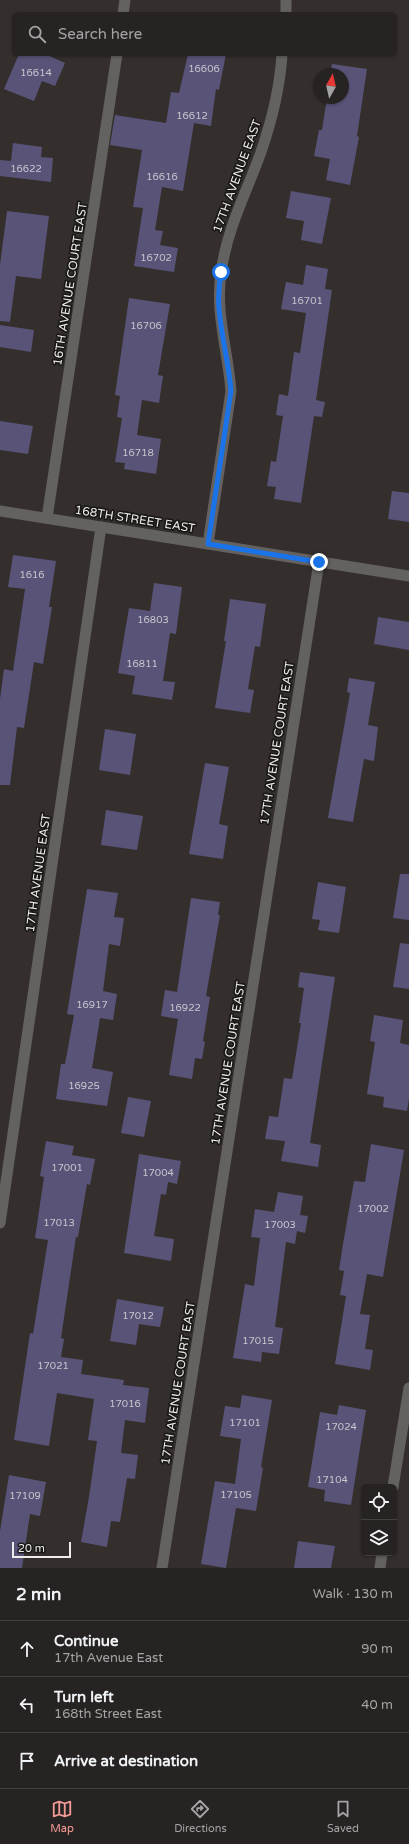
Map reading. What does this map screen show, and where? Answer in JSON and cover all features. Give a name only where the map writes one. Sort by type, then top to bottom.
[{"type":"street","points":[[123,12],[125,0]]},
{"type":"street","points":[[286,0],[286,12]]},
{"type":"street","name":"16TH AVENUE COURT EAST","points":[[48,518],[117,56]]},
{"type":"street","name":"17TH AVENUE EAST","points":[[208,544],[231,391],[229,367],[219,310],[218,292],[221,272],[229,230],[260,153],[274,109],[280,82],[282,56]]},
{"type":"street","name":"168TH STREET EAST","points":[[0,511],[409,576]]},
{"type":"street","name":"17TH AVENUE EAST","points":[[0,1223],[101,528]]},
{"type":"street","name":"17TH AVENUE COURT EAST","points":[[162,1568],[319,562]]},
{"type":"street","points":[[393,1484],[409,1388]]},
{"type":"street","points":[[380,1568],[382,1556]]},
{"type":"building","points":[[18,56],[49,56],[65,63],[55,86],[42,81],[34,101],[4,89]]},
{"type":"building","points":[[188,56],[226,56],[219,90],[216,89],[211,126],[194,123],[183,191],[162,187],[155,230],[163,231],[160,245],[178,248],[174,272],[134,266],[143,208],[133,207],[142,150],[110,145],[115,115],[166,123],[171,92],[179,93]]},
{"type":"building","points":[[332,64],[367,69],[357,136],[359,137],[350,185],[326,180],[330,159],[314,156],[319,130],[322,130],[326,104],[349,104],[349,68],[331,68]]},
{"type":"building","points":[[13,143],[42,147],[41,157],[53,158],[51,182],[0,176],[0,160],[11,161]]},
{"type":"building","points":[[291,191],[331,198],[322,244],[301,240],[304,221],[286,218]]},
{"type":"building","points":[[7,211],[49,216],[41,279],[16,276],[10,322],[0,321],[0,265]]},
{"type":"building","points":[[306,265],[328,269],[325,289],[332,290],[316,400],[325,402],[322,417],[314,416],[301,503],[274,499],[276,487],[267,486],[271,461],[276,462],[283,416],[276,415],[279,394],[288,396],[294,352],[300,353],[306,313],[281,309],[286,282],[303,285]]},
{"type":"building","points":[[129,298],[170,304],[158,375],[163,376],[159,403],[142,400],[137,435],[161,439],[156,474],[124,469],[125,463],[115,462],[122,418],[117,417],[120,396],[115,395]]},
{"type":"building","points":[[0,325],[34,330],[31,352],[0,347]]},
{"type":"building","points":[[0,421],[33,426],[28,454],[0,450]]},
{"type":"building","points":[[392,491],[409,493],[409,522],[388,519]]},
{"type":"building","points":[[13,555],[56,561],[49,607],[52,607],[43,664],[34,662],[24,728],[17,727],[10,785],[0,785],[0,699],[4,669],[13,671],[25,589],[8,587]]},
{"type":"building","points":[[154,583],[182,587],[176,634],[170,633],[163,681],[175,682],[172,700],[132,694],[135,676],[118,673],[129,608],[150,611]]},
{"type":"building","points":[[230,599],[266,604],[260,647],[255,646],[248,689],[254,690],[250,713],[215,708],[226,641],[224,641]]},
{"type":"building","points":[[378,617],[409,622],[409,650],[374,644]]},
{"type":"building","points":[[349,678],[375,682],[368,725],[378,727],[374,761],[364,759],[353,822],[328,818],[350,693],[347,692]]},
{"type":"building","points":[[105,729],[136,734],[130,775],[99,770]]},
{"type":"building","points":[[205,763],[229,767],[219,824],[228,826],[223,859],[189,854]]},
{"type":"building","points":[[106,810],[143,816],[137,850],[101,845]]},
{"type":"building","points":[[400,874],[409,874],[409,920],[393,918]]},
{"type":"building","points":[[318,882],[346,887],[339,933],[318,930],[320,920],[312,919]]},
{"type":"building","points":[[87,889],[118,893],[114,917],[124,918],[120,946],[109,944],[103,991],[117,994],[113,1020],[100,1018],[92,1068],[113,1072],[107,1106],[56,1099],[61,1064],[65,1064],[74,1015],[67,1014]]},
{"type":"building","points":[[191,898],[220,902],[218,915],[220,915],[206,996],[210,997],[203,1041],[205,1042],[202,1059],[195,1058],[192,1079],[169,1075],[178,1019],[161,1016],[165,990],[177,992]]},
{"type":"building","points":[[400,943],[409,944],[409,989],[393,987]]},
{"type":"building","points":[[300,972],[335,977],[310,1143],[321,1145],[318,1167],[281,1161],[285,1141],[265,1139],[269,1116],[278,1117],[284,1078],[292,1079],[301,1023],[299,1023],[304,988],[298,987]]},
{"type":"building","points":[[374,1015],[403,1020],[400,1043],[409,1045],[409,1099],[407,1111],[383,1107],[384,1097],[367,1094],[375,1042],[370,1041]]},
{"type":"building","points":[[128,1097],[151,1101],[144,1137],[121,1133]]},
{"type":"building","points":[[46,1141],[74,1146],[72,1155],[95,1159],[90,1185],[87,1184],[78,1237],[76,1237],[61,1338],[64,1339],[61,1357],[83,1360],[81,1374],[124,1380],[123,1385],[149,1388],[145,1423],[125,1420],[121,1453],[138,1455],[135,1479],[127,1478],[120,1522],[111,1521],[107,1547],[81,1542],[97,1441],[88,1440],[94,1399],[57,1393],[49,1446],[14,1440],[30,1333],[33,1334],[48,1240],[35,1238],[44,1177],[40,1176]]},
{"type":"building","points":[[371,1144],[404,1150],[383,1277],[367,1274],[360,1314],[370,1315],[365,1349],[373,1350],[370,1370],[335,1364],[346,1296],[340,1295],[344,1271],[339,1270],[343,1244],[354,1181],[365,1182]]},
{"type":"building","points":[[139,1154],[181,1161],[177,1184],[168,1182],[166,1195],[161,1194],[154,1236],[174,1239],[171,1261],[124,1253]]},
{"type":"building","points":[[278,1192],[303,1196],[300,1215],[308,1216],[305,1233],[297,1231],[295,1244],[286,1242],[275,1327],[283,1328],[279,1354],[262,1352],[261,1362],[233,1358],[245,1284],[254,1286],[260,1238],[251,1237],[255,1209],[274,1212]]},
{"type":"building","points":[[117,1299],[164,1307],[160,1327],[139,1324],[136,1345],[110,1341]]},
{"type":"building","points":[[242,1395],[272,1400],[261,1467],[263,1468],[256,1511],[236,1508],[226,1568],[201,1564],[215,1481],[235,1484],[241,1439],[220,1436],[225,1406],[240,1408]]},
{"type":"building","points":[[339,1405],[366,1410],[351,1505],[324,1501],[325,1490],[308,1487],[320,1412],[337,1415]]},
{"type":"building","points":[[9,1475],[46,1482],[40,1516],[30,1514],[22,1568],[0,1568],[0,1531]]},
{"type":"building","points":[[298,1541],[335,1546],[331,1568],[294,1568]]},
{"type":"route","points":[[221,272],[218,292],[219,310],[229,367],[231,391],[208,544],[319,562]]}]
